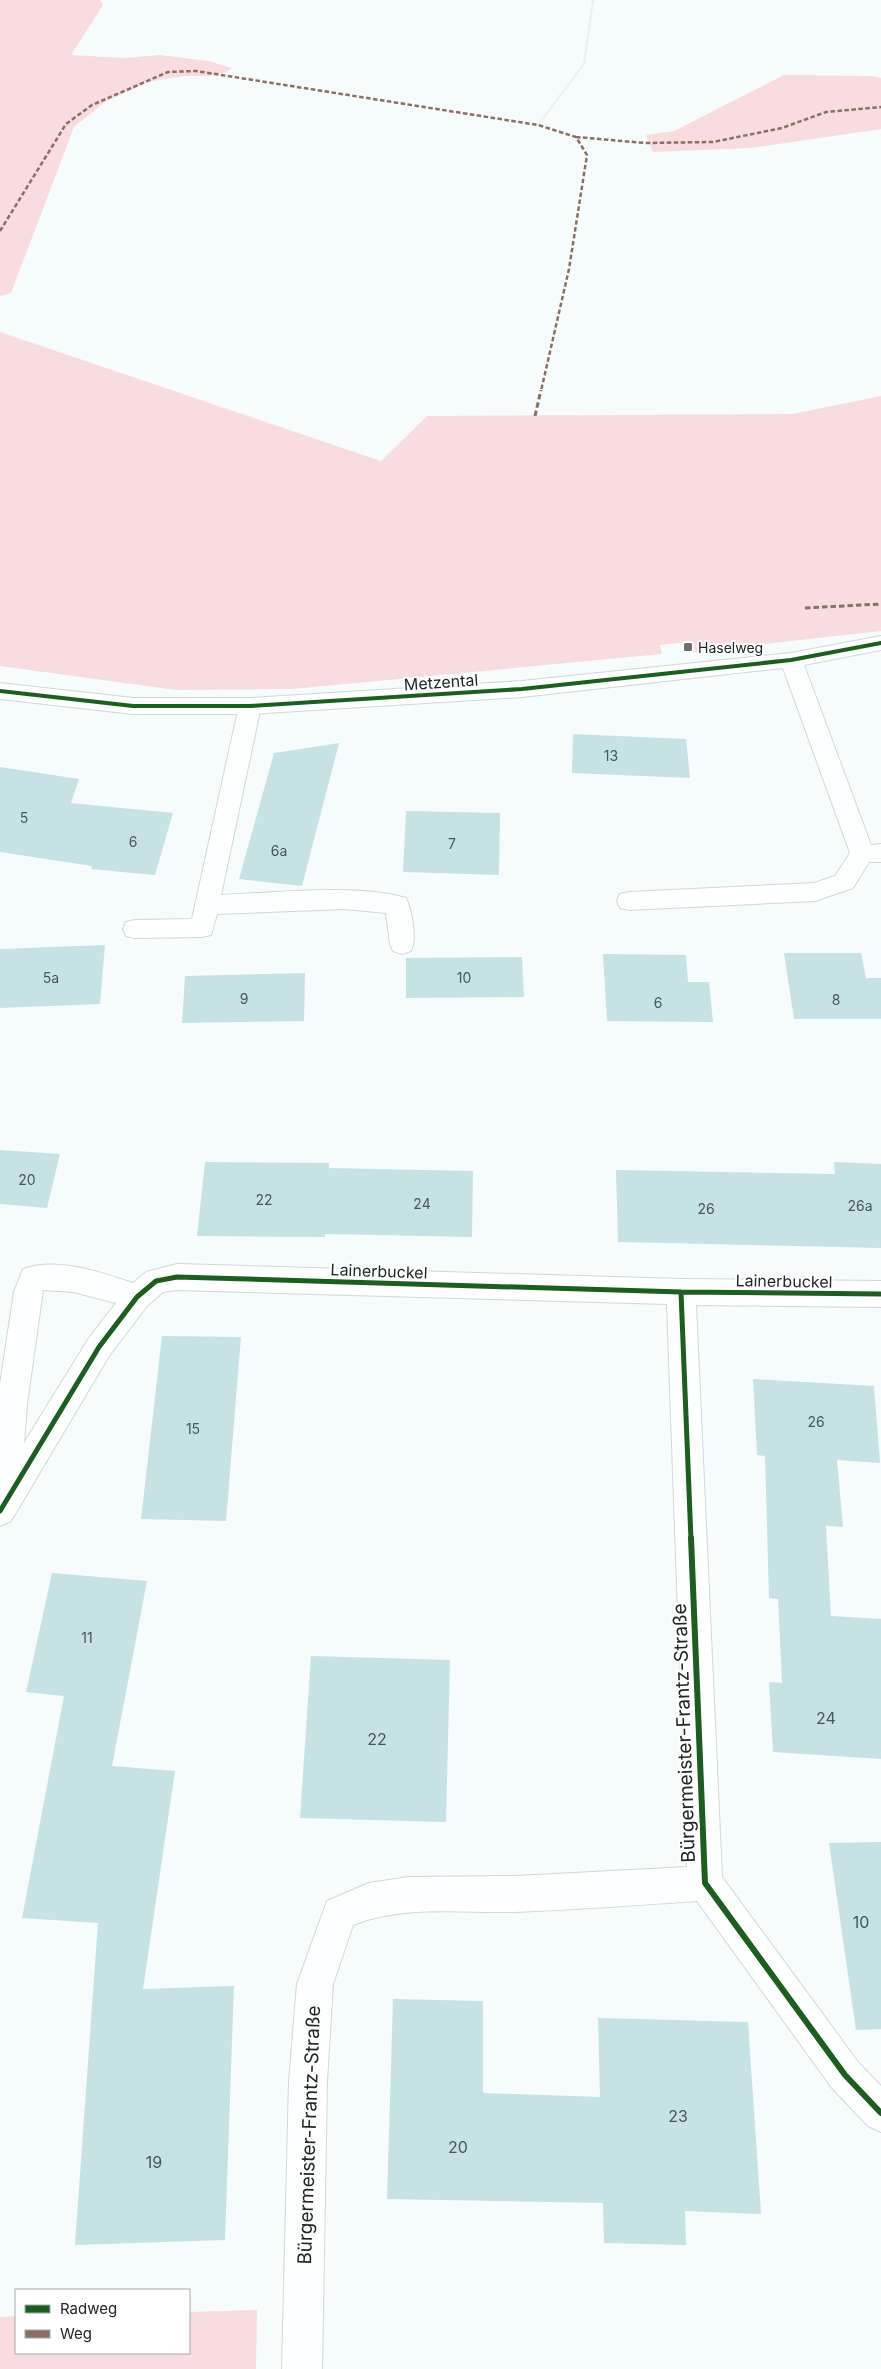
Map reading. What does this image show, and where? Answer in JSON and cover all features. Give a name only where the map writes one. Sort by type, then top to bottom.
[{"type":"street","name":"Metzental","points":[[0,691],[133,706],[250,706],[522,688],[791,660],[881,642]]},
{"type":"street","points":[[629,901],[815,892],[844,882],[872,853],[791,660]]},
{"type":"street","points":[[135,929],[202,928],[250,706]]},
{"type":"street","points":[[207,905],[345,900],[397,905],[402,944]]},
{"type":"street","points":[[2,1507],[12,1404],[28,1292],[33,1278],[58,1276],[102,1285],[137,1297]]},
{"type":"street","name":"Lainerbuckel","points":[[2,1507],[99,1347],[137,1297],[156,1281],[178,1277],[681,1292],[881,1294]]},
{"type":"street","name":"Bürgermeister-Frantz-Straße","points":[[681,1292],[705,1883],[845,2075],[881,2113]]},
{"type":"street","name":"Bürgermeister-Frantz-Straße","points":[[302,2369],[308,2071],[316,1984],[339,1913],[368,1900],[408,1895],[516,1894],[705,1883]]},
{"type":"path","points":[[538,125],[584,64],[593,0]]},
{"type":"shaded area","points":[[0,0],[100,0],[103,5],[71,55],[123,58],[160,55],[208,61],[232,68],[227,72],[210,76],[184,76],[148,82],[105,102],[74,127],[11,293],[0,296]]},
{"type":"shaded area","points":[[784,75],[872,76],[881,78],[881,129],[751,148],[653,152],[646,135],[674,131]]},
{"type":"shaded area","points":[[0,332],[381,461],[427,416],[792,414],[881,396],[881,631],[693,652],[690,642],[660,645],[662,654],[292,689],[176,690],[0,666]]},
{"type":"shaded area","points":[[257,2310],[256,2369],[0,2369],[0,2317],[15,2316],[15,2354],[190,2354],[190,2312]]},
{"type":"building","points":[[573,734],[686,739],[690,778],[572,773]]},
{"type":"building","points":[[339,743],[302,886],[239,879],[274,753]]},
{"type":"building","points":[[0,767],[79,779],[71,803],[173,813],[155,875],[91,869],[92,866],[0,852]]},
{"type":"building","points":[[406,811],[500,813],[499,875],[403,872]]},
{"type":"building","points":[[105,945],[100,1004],[0,1008],[0,949]]},
{"type":"building","points":[[784,953],[861,953],[866,978],[881,978],[881,1019],[794,1019]]},
{"type":"building","points":[[603,954],[686,955],[688,982],[709,982],[713,1022],[607,1021]]},
{"type":"building","points":[[522,957],[524,997],[406,998],[406,958]]},
{"type":"building","points":[[305,973],[304,1021],[182,1023],[185,976]]},
{"type":"building","points":[[0,1150],[60,1154],[47,1208],[0,1204]]},
{"type":"building","points":[[205,1162],[329,1163],[329,1168],[473,1171],[472,1237],[325,1234],[325,1237],[197,1236]]},
{"type":"building","points":[[834,1162],[881,1164],[881,1248],[618,1242],[616,1170],[835,1174]]},
{"type":"building","points":[[162,1336],[241,1337],[226,1521],[141,1519]]},
{"type":"building","points":[[753,1379],[874,1386],[880,1463],[837,1460],[843,1527],[826,1526],[831,1616],[881,1619],[881,1759],[773,1752],[769,1682],[782,1683],[778,1599],[769,1598],[765,1456],[757,1455]]},
{"type":"building","points":[[52,1573],[147,1581],[112,1766],[175,1771],[143,1989],[234,1986],[225,2240],[75,2245],[98,1923],[22,1918],[64,1696],[26,1692]]},
{"type":"building","points":[[311,1656],[450,1660],[446,1822],[300,1818]]},
{"type":"building","points":[[881,1842],[881,2029],[856,2030],[829,1843]]},
{"type":"building","points":[[393,1999],[483,2001],[483,2093],[600,2097],[598,2018],[748,2022],[761,2214],[685,2211],[686,2245],[604,2243],[603,2203],[387,2199]]},
{"type":"marked path","points":[[0,231],[66,124],[92,105],[168,72],[196,71],[538,125],[576,137],[587,155],[569,269],[535,416]]},
{"type":"marked path","points":[[576,137],[645,143],[713,142],[782,128],[826,112],[881,107]]},
{"type":"marked path","points":[[805,608],[881,604]]},
{"type":"cycle path","points":[[0,691],[133,706],[250,706],[522,689],[791,660],[881,643]]},
{"type":"cycle path","points":[[0,1511],[99,1347],[137,1297],[156,1281],[177,1277],[681,1292],[881,1294]]},
{"type":"cycle path","points":[[681,1292],[705,1883],[845,2075],[881,2113]]},
{"type":"place","name":"Haselweg","points":[[688,647]]}]
